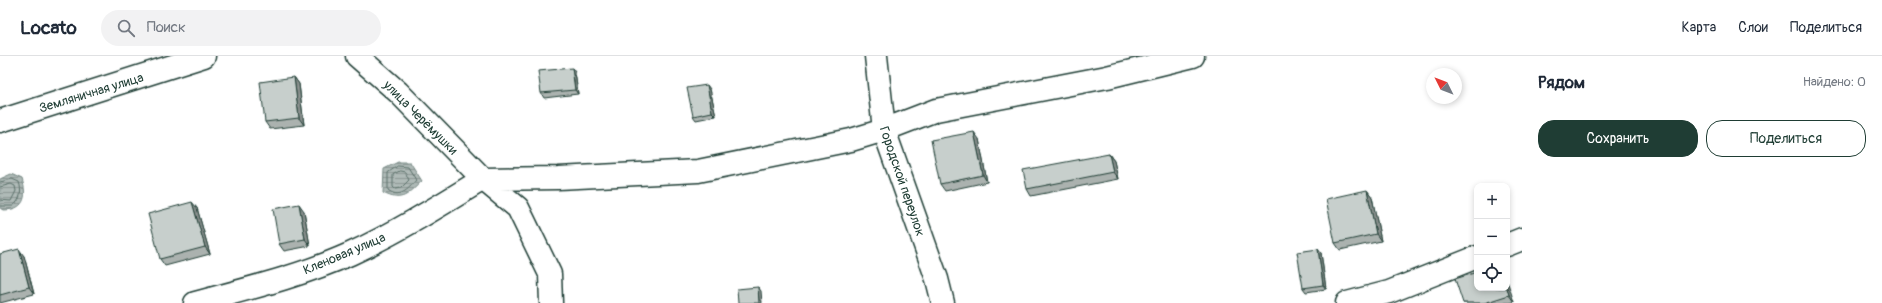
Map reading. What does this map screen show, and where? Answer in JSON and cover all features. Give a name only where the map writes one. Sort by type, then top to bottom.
[{"type":"street","name":"Земляничная улица","points":[[0,121],[204,56]]},
{"type":"street","name":"улица Черёмушки","points":[[357,56],[398,92],[483,179],[518,208],[550,274],[551,303]]},
{"type":"street","name":"Городской переулок","points":[[876,56],[884,130],[937,279],[943,303]]},
{"type":"street","points":[[483,179],[558,178],[698,171],[851,140],[884,130],[936,110],[1107,77],[1193,56]]},
{"type":"street","name":"Кленовая улица","points":[[195,303],[276,281],[349,254],[408,226],[483,179]]},
{"type":"street","points":[[1510,244],[1522,240]]},
{"type":"street","points":[[1347,303],[1389,292],[1474,258]]},
{"type":"water","points":[[398,162],[410,162],[422,181],[405,196],[396,197],[383,193],[384,169]]},
{"type":"water","points":[[11,174],[22,179],[25,192],[23,202],[16,208],[3,210],[0,208],[0,179]]},
{"type":"building","points":[[572,68],[575,90],[541,93],[538,71]]},
{"type":"building","points":[[294,77],[299,118],[265,122],[260,82]]},
{"type":"building","points":[[707,85],[712,112],[693,116],[687,88]]},
{"type":"building","points":[[974,132],[983,175],[940,184],[931,140]]},
{"type":"building","points":[[1109,154],[1113,172],[1027,189],[1023,170]]},
{"type":"building","points":[[1367,190],[1376,234],[1335,243],[1326,199]]},
{"type":"building","points":[[192,202],[205,247],[160,259],[148,214]]},
{"type":"building","points":[[299,204],[305,239],[279,244],[273,209]]},
{"type":"building","points":[[19,249],[29,287],[0,295],[0,254]]},
{"type":"building","points":[[1318,249],[1323,285],[1303,288],[1297,252]]},
{"type":"building","points":[[1474,273],[1474,291],[1508,291],[1509,295],[1484,303],[1463,303],[1455,279]]},
{"type":"building","points":[[758,287],[759,303],[738,303],[737,289]]}]
